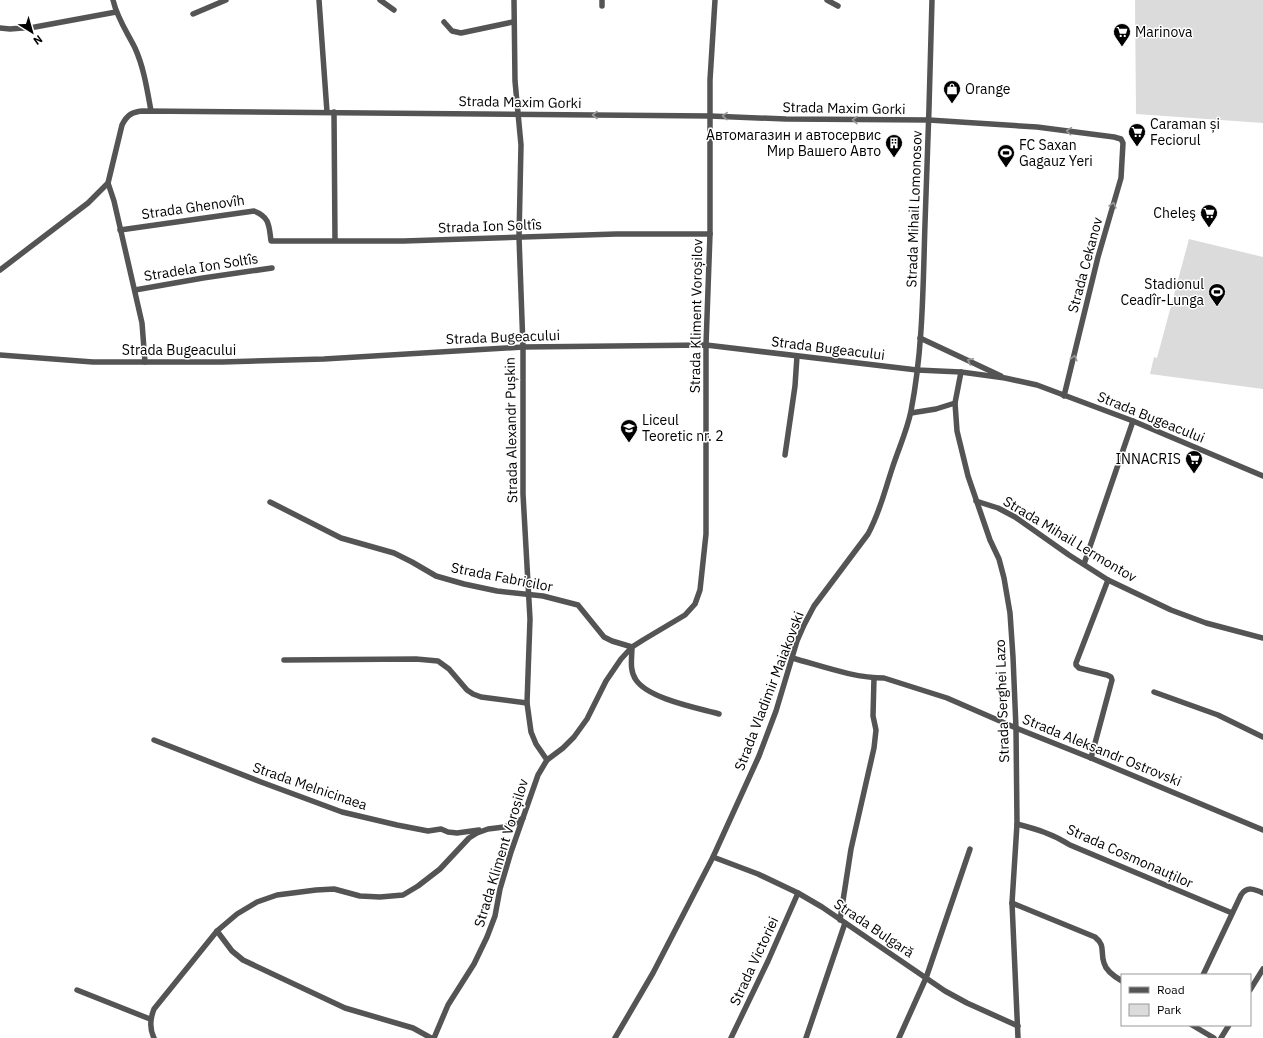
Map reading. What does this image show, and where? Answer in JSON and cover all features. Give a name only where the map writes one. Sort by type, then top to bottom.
[{"type":"street","points":[[113,0],[116,12],[135,48],[147,85],[151,111]]},
{"type":"street","points":[[193,14],[226,0]]},
{"type":"street","points":[[319,0],[327,112]]},
{"type":"street","points":[[380,0],[394,10]]},
{"type":"street","name":"Strada Alexandr Pușkin","points":[[514,0],[513,22],[517,115],[521,145],[519,237],[523,347],[523,494],[530,619],[527,703],[530,732],[547,760]]},
{"type":"street","name":"Strada Kliment Voroșilov","points":[[433,1038],[448,1005],[474,964],[487,937],[495,916],[500,889],[511,852],[538,775],[547,760],[563,748],[574,737],[587,719],[606,681],[632,647],[685,615],[695,604],[700,590],[706,534],[706,345],[710,234],[710,80],[715,0]]},
{"type":"street","points":[[827,0],[838,6]]},
{"type":"street","name":"Strada Mihail Lomonosov","points":[[917,370],[920,338],[929,120],[932,0]]},
{"type":"street","points":[[0,28],[10,29],[35,27],[116,12]]},
{"type":"street","points":[[444,22],[452,31],[461,33],[513,22]]},
{"type":"street","name":"Strada Maxim Gorki","points":[[0,270],[88,203],[108,182],[122,125],[126,117],[134,112],[334,112],[929,120],[1037,127],[1121,139]]},
{"type":"street","points":[[334,112],[335,240]]},
{"type":"street","name":"Strada Cekanov","points":[[1064,396],[1098,257],[1121,178],[1123,146],[1121,139]]},
{"type":"street","points":[[108,182],[114,201],[142,323],[145,362]]},
{"type":"street","name":"Strada Ghenovîh","points":[[120,230],[254,210],[262,213],[268,220],[271,241]]},
{"type":"street","name":"Strada Ion Soltîs","points":[[271,241],[404,241],[616,234],[710,234]]},
{"type":"street","name":"Stradela Ion Soltîs","points":[[135,290],[272,268]]},
{"type":"street","name":"Strada Bugeacului","points":[[920,338],[1005,378]]},
{"type":"street","name":"Strada Bugeacului","points":[[0,355],[93,362],[222,362],[324,359],[523,347],[706,345],[917,370],[961,372],[1005,378],[1036,385],[1133,421],[1263,476]]},
{"type":"street","points":[[785,455],[795,386],[797,356]]},
{"type":"street","name":"Strada Vladimir Maiakovski","points":[[615,1038],[653,973],[713,857],[762,748],[776,711],[804,625],[814,606],[868,534],[875,521],[911,413],[917,370]]},
{"type":"street","name":"Strada Serghei Lazo","points":[[961,372],[955,403],[956,431],[976,500],[999,559],[1010,613],[1016,728],[1017,824],[1012,903],[1018,1038]]},
{"type":"street","points":[[911,413],[936,409],[955,403]]},
{"type":"street","points":[[1084,564],[1133,421]]},
{"type":"street","name":"Strada Mihail Lermontov","points":[[976,500],[998,508],[1015,517],[1108,580],[1171,610],[1206,623],[1263,638]]},
{"type":"street","name":"Strada Fabricilor","points":[[270,502],[341,538],[394,553],[436,576],[464,584],[490,589],[528,593],[578,605],[604,637],[632,647]]},
{"type":"street","points":[[1091,758],[1112,680],[1111,677],[1107,675],[1079,668],[1076,663],[1108,580]]},
{"type":"street","points":[[632,647],[631,667],[636,680],[644,688],[662,698],[719,714]]},
{"type":"street","name":"Strada Aleksandr Ostrovski","points":[[792,658],[855,674],[874,678],[884,678],[947,698],[1263,830]]},
{"type":"street","points":[[284,660],[416,659],[438,661],[449,669],[467,690],[473,694],[481,697],[527,703]]},
{"type":"street","points":[[806,1038],[842,922],[850,849],[874,748],[876,730],[873,716],[874,678]]},
{"type":"street","points":[[1154,692],[1218,715],[1263,736]]},
{"type":"street","name":"Strada Melnicinaea","points":[[154,740],[342,812],[397,825],[428,831],[441,829],[448,832],[457,833],[509,826],[523,818]]},
{"type":"street","name":"Strada Cosmonauților","points":[[1017,824],[1046,832],[1060,838],[1070,845],[1232,913]]},
{"type":"street","points":[[154,1038],[151,1033],[150,1019],[154,1009],[217,931],[237,914],[257,902],[278,895],[316,890],[334,890],[360,896],[380,898],[403,895],[418,886],[440,869],[470,838],[477,833],[488,829]]},
{"type":"street","points":[[899,1038],[926,978],[970,849]]},
{"type":"street","name":"Strada Bulgară","points":[[713,857],[758,874],[798,893],[945,991],[967,1003],[1018,1026]]},
{"type":"street","points":[[1202,974],[1244,890],[1252,888],[1263,893]]},
{"type":"street","name":"Strada Victoriei","points":[[731,1038],[768,961],[798,893]]},
{"type":"street","points":[[1012,903],[1094,937],[1102,945],[1104,963],[1107,969],[1121,980]]},
{"type":"street","points":[[217,931],[232,951],[243,960],[345,1008],[413,1028],[433,1038]]},
{"type":"street","points":[[1251,988],[1263,969]]},
{"type":"street","points":[[77,990],[150,1019]]},
{"type":"street","points":[[1194,1026],[1214,1038]]},
{"type":"street","points":[[1222,1038],[1228,1026]]},
{"type":"green space","points":[[1135,0],[1263,0],[1263,123],[1136,114]]},
{"type":"green space","name":"Stadionul Ceadîr-Lunga","points":[[1189,239],[1263,257],[1263,389],[1150,374],[1154,357],[1157,358]]},
{"type":"place","name":"Marinova","points":[[1122,47]]},
{"type":"place","name":"Orange","points":[[952,104]]},
{"type":"place","name":"Caraman și Feciorul","points":[[1137,147]]},
{"type":"place","name":"Автомагазин и автосервис Мир Вашего Авто","points":[[894,158]]},
{"type":"place","name":"FC Saxan Gagauz Yeri","points":[[1006,168]]},
{"type":"place","name":"Cheleş","points":[[1209,228]]},
{"type":"place","name":"Stadionul Ceadîr-Lunga","points":[[1217,307]]},
{"type":"place","name":"Liceul Teoretic nr. 2","points":[[629,443]]},
{"type":"place","name":"INNACRIS","points":[[1194,474]]}]
